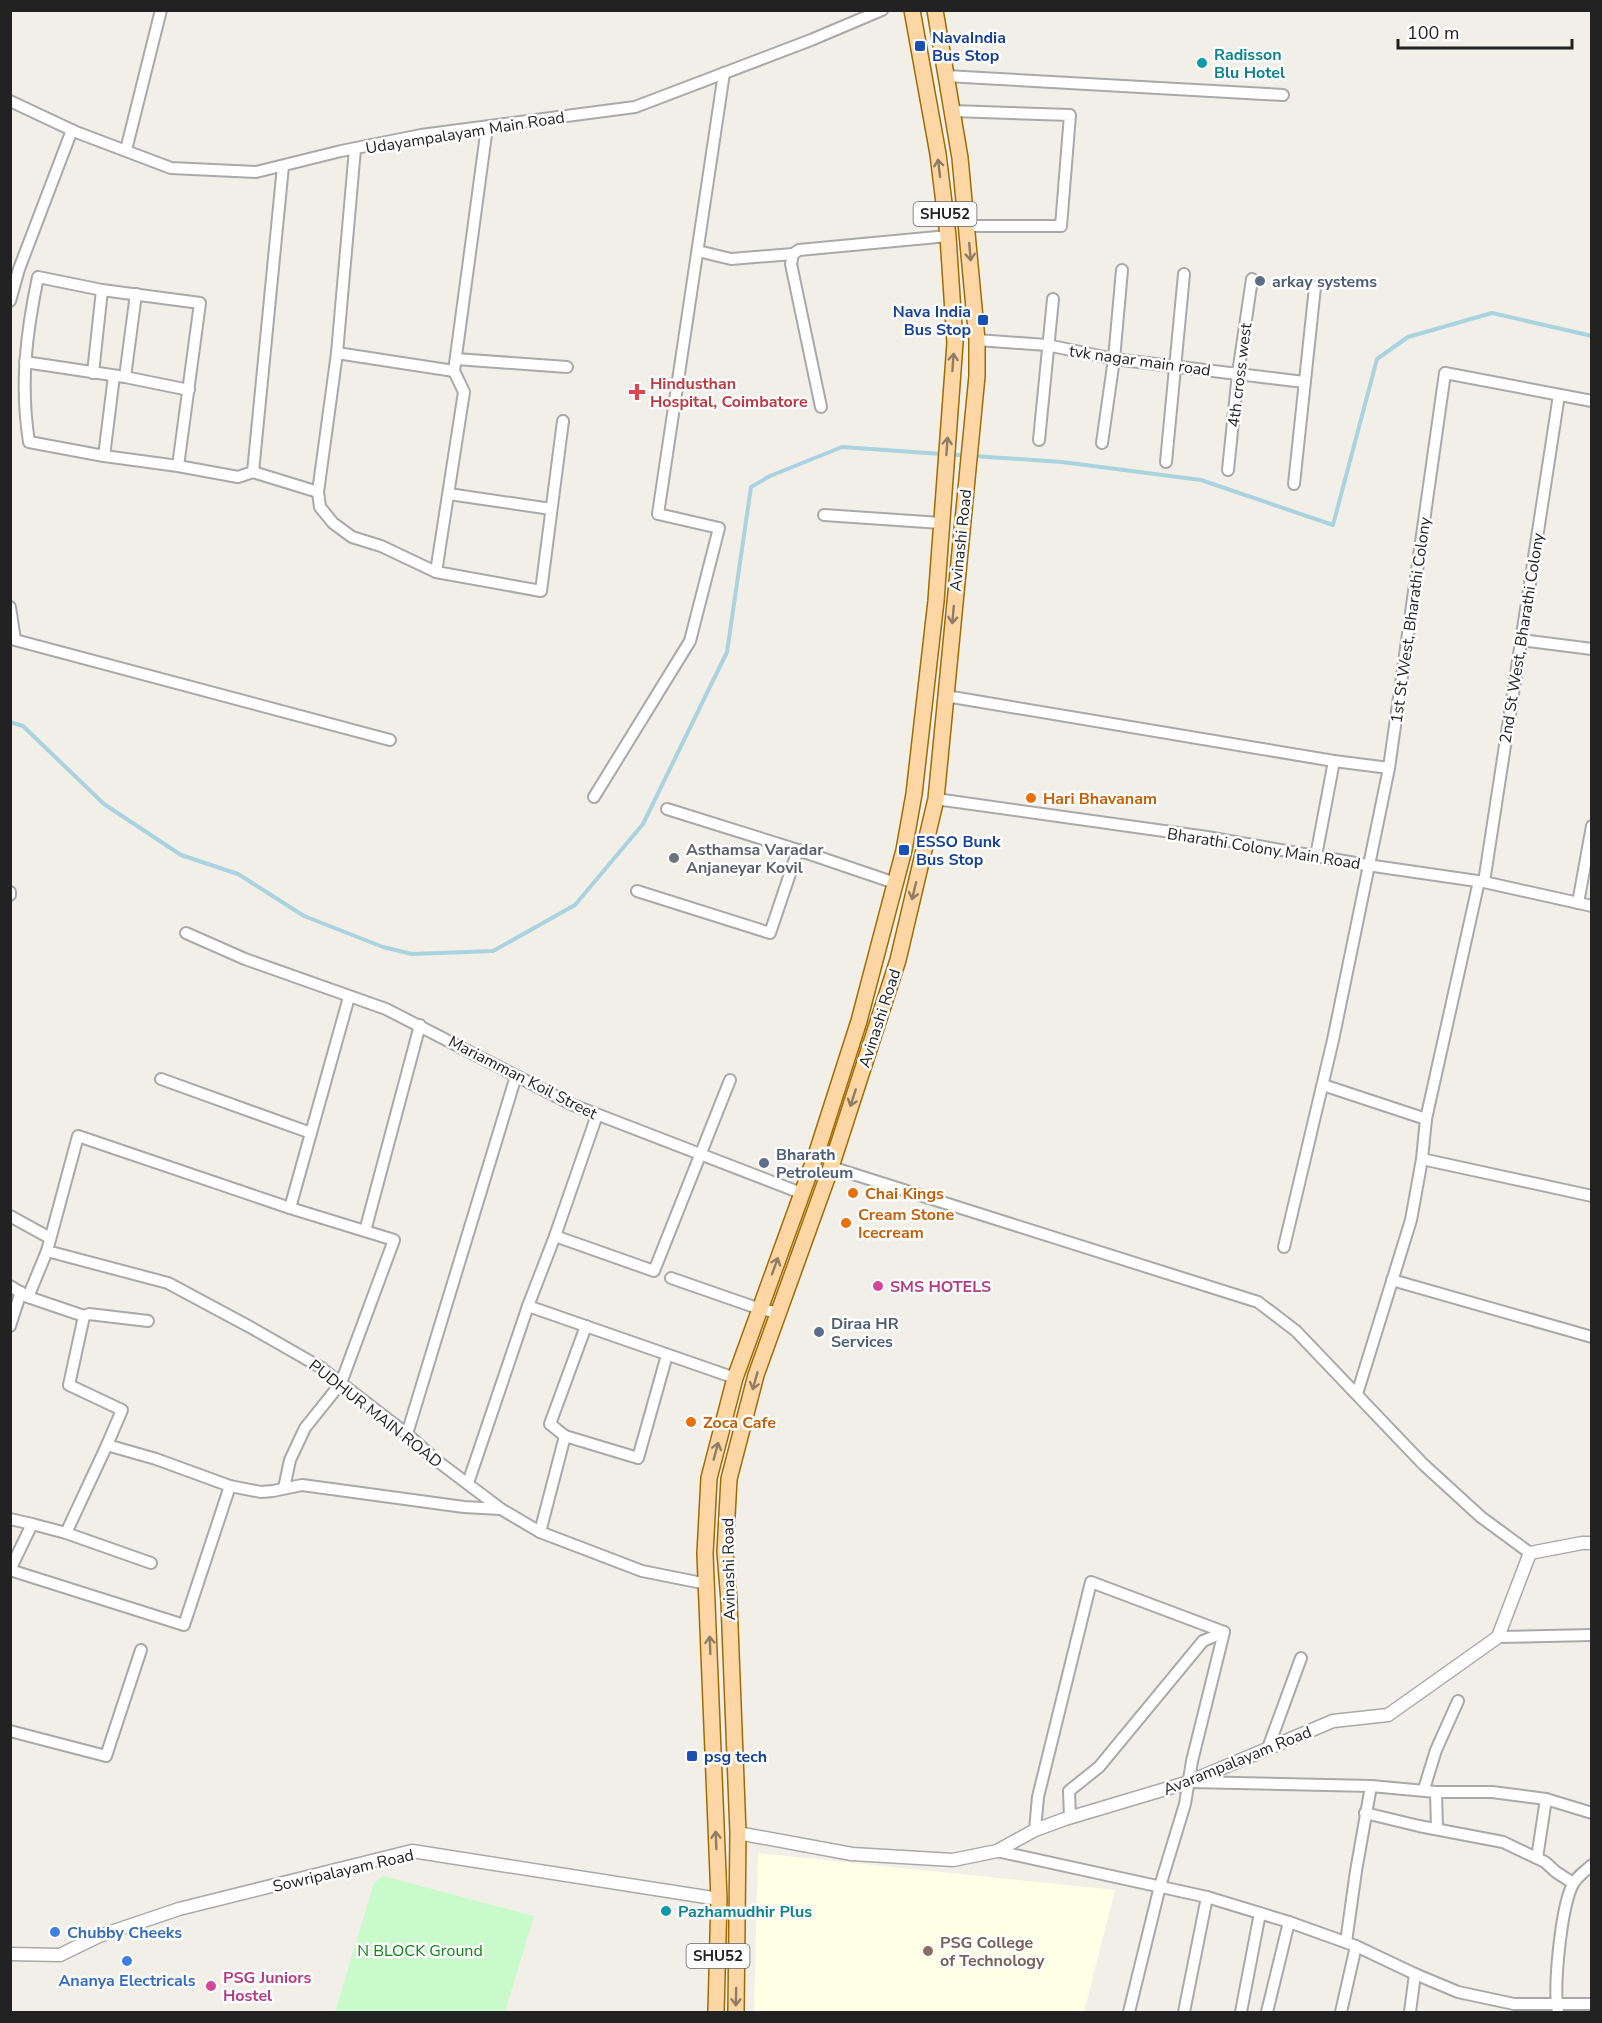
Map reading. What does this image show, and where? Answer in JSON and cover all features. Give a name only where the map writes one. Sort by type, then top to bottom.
[{"type":"main road","name":"Avinashi Road","points":[[719,1899],[705,1554],[709,1478],[735,1378],[817,1152],[859,1021],[896,883],[914,794],[936,601],[955,343],[948,236],[938,154],[912,10]]},
{"type":"main road","name":"Avinashi Road","points":[[736,2013],[738,1833],[725,1552],[729,1479],[756,1376],[831,1167],[898,960],[936,799],[977,376],[977,340],[960,158],[935,10]]},
{"type":"main road","points":[[745,1351],[763,1356]]},
{"type":"main road","name":"SHU52","points":[[716,2013],[719,1899]]},
{"type":"street","points":[[126,150],[161,10]]},
{"type":"street","name":"Udayampalayam Main Road","points":[[10,101],[72,130],[171,168],[256,172],[421,135],[635,107],[811,40],[882,10]]},
{"type":"street","points":[[594,798],[690,640],[719,528],[658,514],[724,73]]},
{"type":"street","points":[[946,76],[1283,95]]},
{"type":"street","points":[[952,111],[1070,115],[1061,226],[967,226]]},
{"type":"street","points":[[436,572],[464,392],[455,365],[487,127]]},
{"type":"street","points":[[10,301],[19,269],[72,130]]},
{"type":"street","points":[[355,149],[337,353],[318,492],[320,507],[333,523],[351,537],[381,546],[436,572],[541,591],[563,421]]},
{"type":"street","points":[[253,472],[283,166]]},
{"type":"street","points":[[698,251],[731,259],[948,236]]},
{"type":"street","points":[[793,254],[790,264],[821,407]]},
{"type":"street","points":[[1102,443],[1114,358],[1122,270]]},
{"type":"street","points":[[1166,462],[1184,274]]},
{"type":"street","points":[[178,466],[200,303],[102,290],[38,277],[28,322],[25,362],[24,408],[29,442],[238,477],[253,472],[318,492]]},
{"type":"street","name":"4th cross west","points":[[1228,470],[1238,373],[1252,279]]},
{"type":"street","points":[[1294,484],[1315,287]]},
{"type":"street","points":[[93,373],[102,290]]},
{"type":"street","points":[[104,456],[136,294]]},
{"type":"street","points":[[1039,440],[1053,299]]},
{"type":"street","name":"tvk nagar main road","points":[[977,340],[1047,345],[1114,358],[1304,382]]},
{"type":"street","points":[[337,353],[455,365],[567,367]]},
{"type":"street","points":[[25,362],[120,376],[189,390]]},
{"type":"street","name":"1st St West, Bharathi Colony","points":[[1284,1247],[1323,1085],[1389,768],[1445,373],[1559,395]]},
{"type":"street","points":[[1559,395],[1592,401]]},
{"type":"street","name":"2nd St West, Bharathi Colony","points":[[1357,1394],[1411,1220],[1422,1159],[1426,1119],[1481,882],[1559,395]]},
{"type":"street","points":[[449,494],[551,508]]},
{"type":"street","points":[[824,515],[941,523]]},
{"type":"street","points":[[10,607],[15,640],[390,740]]},
{"type":"street","points":[[1521,640],[1592,649]]},
{"type":"street","points":[[946,696],[1334,761],[1389,768]]},
{"type":"street","points":[[1316,856],[1334,761]]},
{"type":"street","name":"Bharathi Colony Main Road","points":[[936,799],[1207,837],[1481,882],[1592,906]]},
{"type":"street","points":[[667,809],[896,883]]},
{"type":"street","points":[[1578,903],[1592,826]]},
{"type":"street","points":[[637,891],[770,933],[798,850]]},
{"type":"street","name":"Mariamman Koil Street","points":[[186,933],[245,959],[386,1009],[573,1105],[801,1193]]},
{"type":"street","points":[[290,1208],[349,997]]},
{"type":"street","points":[[365,1231],[420,1025]]},
{"type":"street","points":[[406,1434],[516,1076]]},
{"type":"street","points":[[161,1079],[311,1133]]},
{"type":"street","points":[[555,1236],[654,1271],[730,1080]]},
{"type":"street","points":[[1323,1085],[1426,1119]]},
{"type":"street","points":[[468,1483],[528,1306],[597,1115]]},
{"type":"street","points":[[10,1326],[49,1244],[78,1136],[290,1208],[394,1240],[341,1383],[305,1428],[290,1460],[284,1488]]},
{"type":"street","points":[[1422,1159],[1592,1196]]},
{"type":"street","points":[[831,1167],[1258,1302],[1296,1331],[1423,1464],[1481,1517],[1530,1553],[1592,1543]]},
{"type":"street","name":"PUDHUR MAIN ROAD","points":[[10,1216],[49,1244],[168,1283],[321,1367],[501,1509],[540,1532],[642,1571],[707,1584]]},
{"type":"street","points":[[671,1278],[760,1309],[779,1313]]},
{"type":"street","points":[[1392,1280],[1592,1337]]},
{"type":"street","points":[[10,1286],[24,1295],[84,1316],[89,1314],[148,1321]]},
{"type":"street","points":[[528,1306],[735,1378]]},
{"type":"street","points":[[66,1533],[122,1410],[69,1385],[84,1316]]},
{"type":"street","points":[[586,1326],[550,1424],[565,1436],[638,1458],[667,1356]]},
{"type":"street","points":[[540,1532],[565,1436]]},
{"type":"street","points":[[107,1445],[156,1459],[230,1486],[261,1492],[302,1485],[464,1507],[501,1509]]},
{"type":"street","points":[[32,1524],[15,1551],[10,1570],[184,1625],[230,1486]]},
{"type":"street","points":[[10,1519],[66,1533],[151,1563]]},
{"type":"street","points":[[1530,1553],[1498,1637],[1592,1635]]},
{"type":"street","points":[[1035,1830],[1038,1797],[1091,1582],[1224,1632]]},
{"type":"street","points":[[1129,2013],[1160,1886],[1185,1804],[1192,1761],[1224,1632]]},
{"type":"street","points":[[1070,1818],[1069,1791],[1099,1767],[1203,1641],[1224,1632]]},
{"type":"street","name":"Avarampalayam Road","points":[[738,1833],[852,1854],[953,1860],[998,1851],[1035,1830],[1189,1782],[1333,1721],[1388,1715],[1498,1637]]},
{"type":"street","points":[[10,1731],[106,1756],[141,1650]]},
{"type":"street","points":[[1268,1748],[1301,1658]]},
{"type":"street","points":[[1424,1790],[1436,1750],[1458,1701]]},
{"type":"street","points":[[1189,1782],[1371,1786],[1436,1792],[1491,1792],[1546,1799],[1592,1813]]},
{"type":"street","points":[[1341,2013],[1365,1814],[1371,1786]]},
{"type":"street","points":[[1436,1792],[1437,1829]]},
{"type":"street","points":[[1537,1858],[1546,1799]]},
{"type":"street","points":[[1365,1814],[1503,1842],[1537,1858],[1573,1883]]},
{"type":"street","name":"Sowripalayam Road","points":[[10,1954],[60,1955],[99,1936],[178,1909],[412,1851],[719,1899]]},
{"type":"street","points":[[998,1851],[1208,1897],[1351,1944],[1458,1992],[1514,2004],[1557,2008],[1592,2004]]},
{"type":"street","points":[[1557,2008],[1563,1915],[1573,1883],[1592,1865]]},
{"type":"street","points":[[1184,2013],[1208,1897]]},
{"type":"street","points":[[1241,2012],[1260,1913]]},
{"type":"street","points":[[1267,2013],[1289,1922]]},
{"type":"street","points":[[1410,2013],[1415,1974]]},
{"type":"shaded area","name":"PSG College of Technology","points":[[758,1853],[1115,1890],[1084,2012],[754,2012]]},
{"type":"green space","name":"N BLOCK Ground","points":[[383,1876],[534,1916],[505,2012],[335,2012],[374,1883]]},
{"type":"waterway","points":[[974,456],[1062,462],[1201,480],[1333,525],[1377,359],[1408,337],[1492,313],[1592,336]]},
{"type":"waterway","points":[[10,722],[23,726],[104,804],[181,855],[238,874],[304,916],[383,947],[412,954],[493,951],[575,905],[643,824],[727,652],[751,487],[770,476],[842,447],[942,454]]},
{"type":"waterway","points":[[950,454],[966,456]]},
{"type":"place","name":"NavaIndia Bus Stop","points":[[920,46]]},
{"type":"place","name":"Radisson Blu Hotel","points":[[1202,63]]},
{"type":"place","name":"arkay systems","points":[[1260,281]]},
{"type":"place","name":"Nava India Bus Stop","points":[[983,320]]},
{"type":"place","name":"Hindusthan Hospital, Coimbatore","points":[[637,392]]},
{"type":"place","name":"Hari Bhavanam","points":[[1031,798]]},
{"type":"place","name":"ESSO Bunk Bus Stop","points":[[904,850]]},
{"type":"place","name":"Asthamsa Varadar Anjaneyar Kovil","points":[[674,858]]},
{"type":"place","name":"Bharath Petroleum","points":[[764,1163]]},
{"type":"place","name":"Chai Kings","points":[[853,1193]]},
{"type":"place","name":"Cream Stone Icecream","points":[[846,1223]]},
{"type":"place","name":"SMS HOTELS","points":[[878,1286]]},
{"type":"place","name":"Diraa HR Services","points":[[819,1332]]},
{"type":"place","name":"Zoca Cafe","points":[[691,1422]]},
{"type":"place","name":"psg tech","points":[[692,1756]]},
{"type":"place","name":"Pazhamudhir Plus","points":[[666,1911]]},
{"type":"place","name":"Chubby Cheeks","points":[[55,1932]]},
{"type":"place","name":"PSG College of Technology","points":[[928,1951]]},
{"type":"place","name":"Ananya Electricals","points":[[127,1961]]},
{"type":"place","name":"PSG Juniors Hostel","points":[[211,1986]]}]
